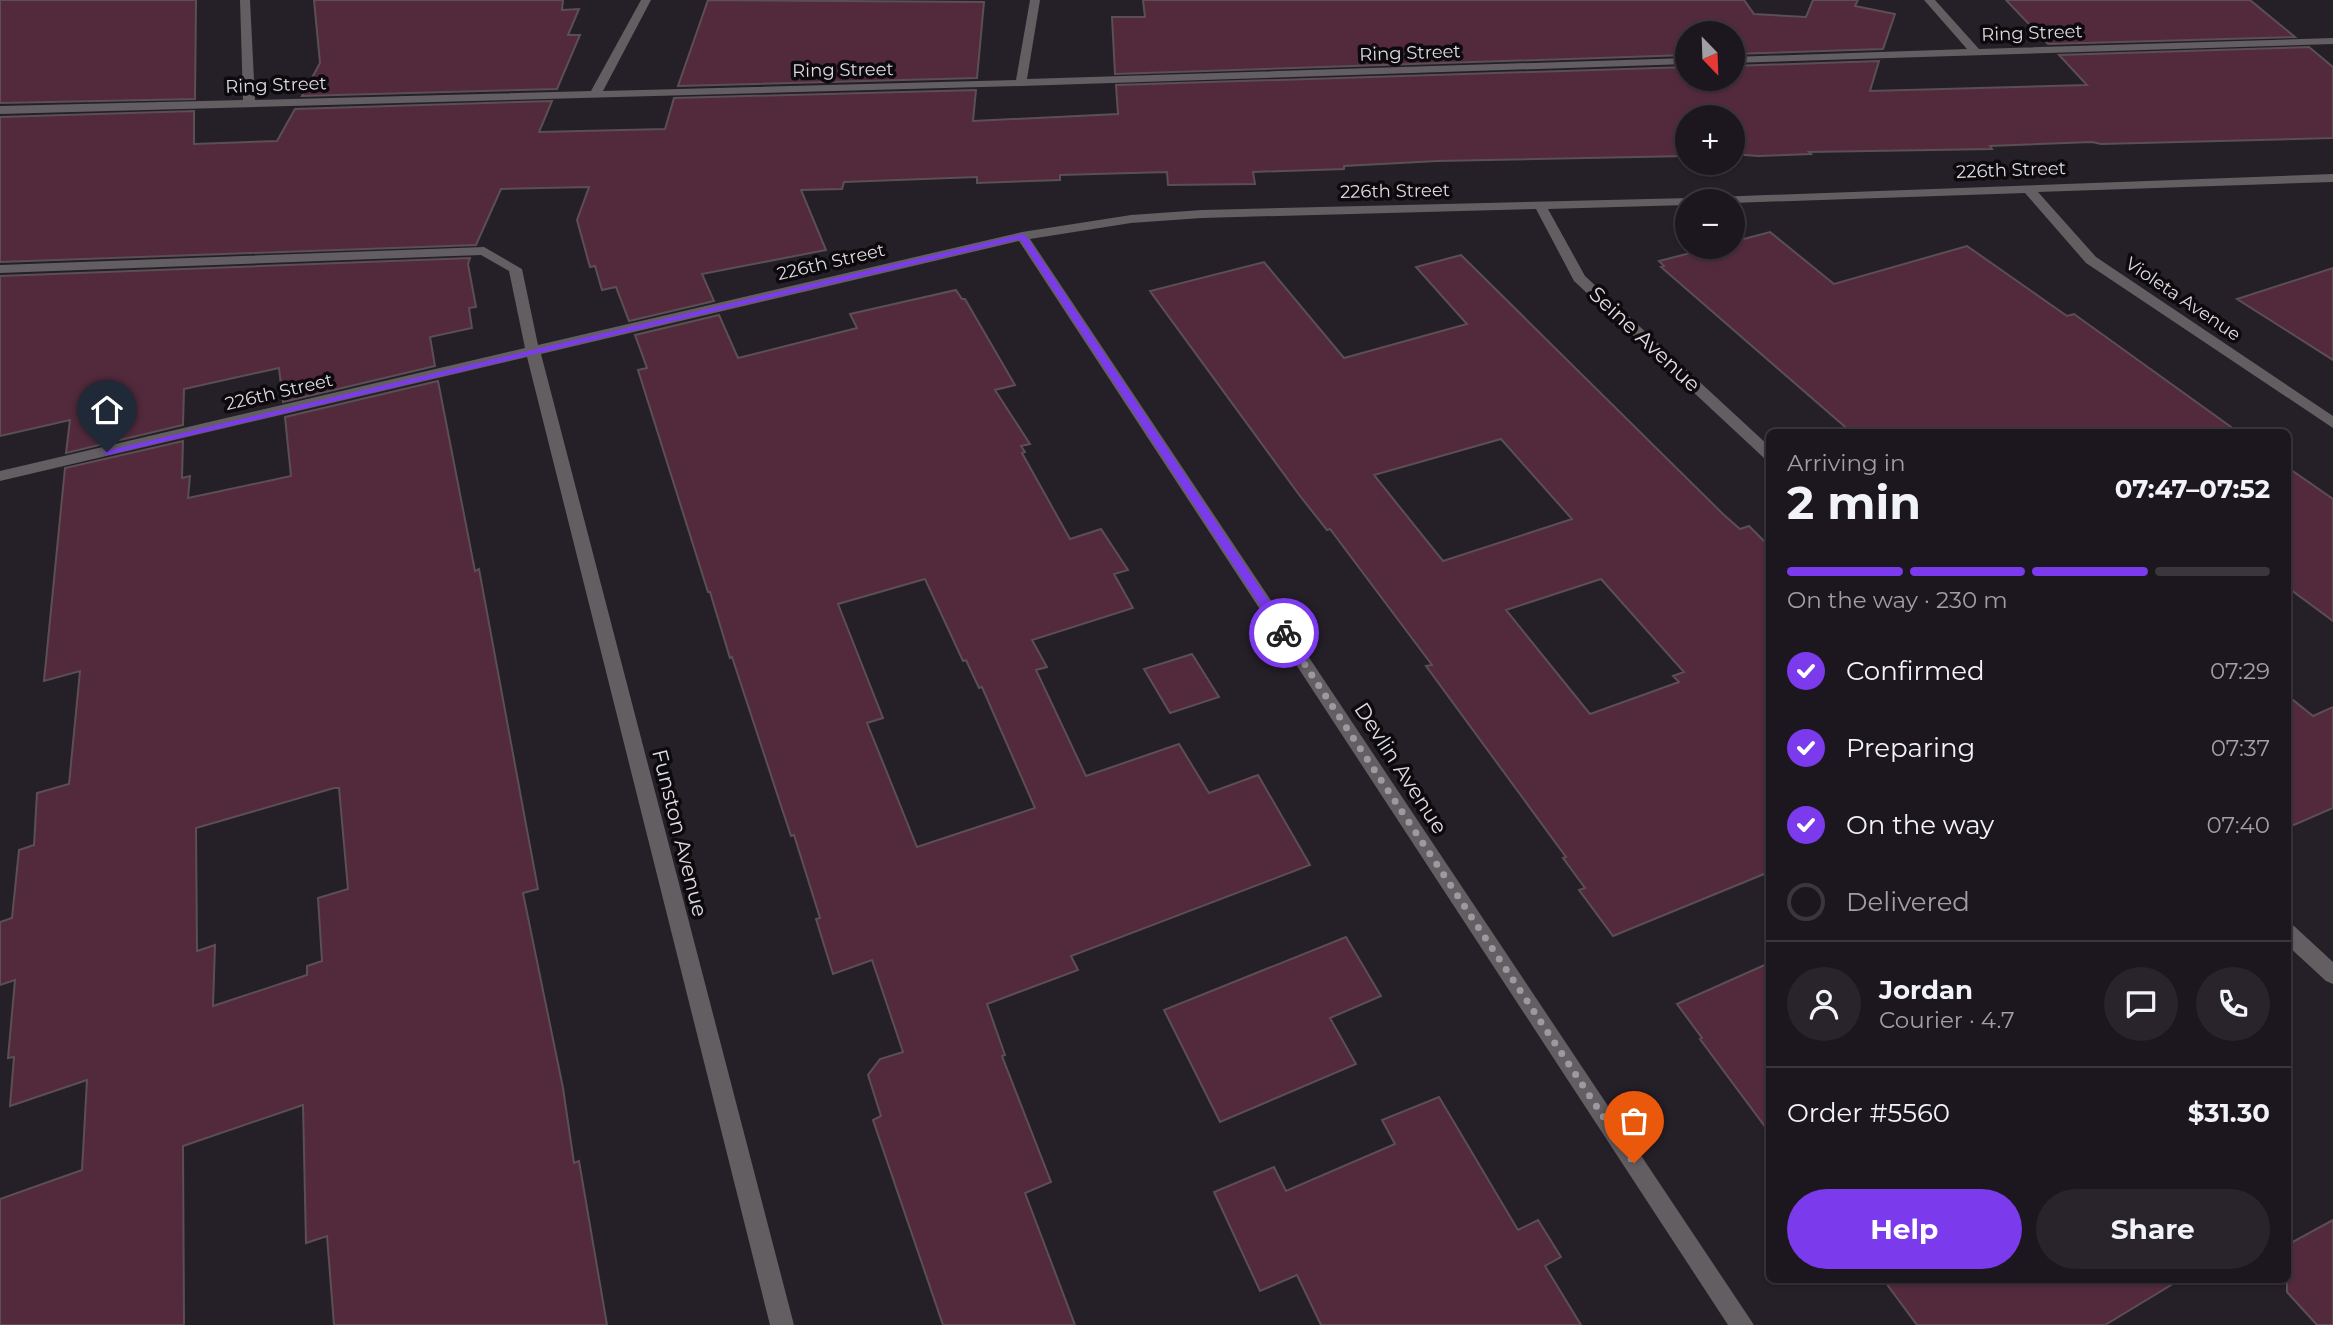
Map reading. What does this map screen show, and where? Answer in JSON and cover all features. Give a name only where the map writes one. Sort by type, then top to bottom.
[{"type":"street","points":[[245,0],[248,104]]},
{"type":"street","points":[[595,94],[646,0]]},
{"type":"street","points":[[1021,83],[1035,0]]},
{"type":"street","points":[[1929,0],[1976,52]]},
{"type":"street","name":"Ring Street","points":[[1745,60],[2333,41]]},
{"type":"street","name":"Ring Street","points":[[0,110],[1021,83],[1675,61]]},
{"type":"street","name":"226th Street","points":[[1745,199],[2333,178]]},
{"type":"street","name":"Violeta Avenue","points":[[2028,189],[2091,260],[2333,423]]},
{"type":"street","name":"226th Street","points":[[0,476],[1022,236],[1131,219],[1202,214],[1675,202]]},
{"type":"street","name":"Seine Avenue","points":[[1541,207],[1579,278],[1766,451]]},
{"type":"street","name":"Devlin Avenue","points":[[1022,236],[1742,1325]]},
{"type":"street","name":"Funston Avenue","points":[[0,270],[484,251],[515,269],[782,1325]]},
{"type":"street","points":[[2291,936],[2333,975]]},
{"type":"building","points":[[0,0],[196,0],[195,99],[0,103]]},
{"type":"building","points":[[314,0],[563,0],[562,10],[579,9],[568,35],[580,35],[557,89],[302,96],[320,63]]},
{"type":"building","points":[[708,0],[984,2],[977,78],[678,86]]},
{"type":"building","points":[[1143,0],[1744,0],[1754,14],[1806,17],[1813,0],[1858,0],[1855,6],[1895,14],[1883,49],[1745,54],[1745,21],[1675,21],[1675,55],[1115,74],[1112,17],[1145,17]]},
{"type":"building","points":[[2006,0],[2250,0],[2295,37],[2048,44]]},
{"type":"building","points":[[2309,47],[2333,67],[2333,138],[2101,144],[2092,142],[1990,146],[1992,149],[1809,152],[1811,154],[1758,156],[1745,155],[1745,105],[1675,105],[1675,156],[1437,161],[1344,166],[1344,169],[1253,172],[1255,184],[1168,185],[1167,172],[1060,175],[1060,180],[977,183],[977,177],[844,182],[842,189],[801,190],[826,250],[702,274],[714,301],[629,321],[616,287],[602,290],[595,266],[590,267],[577,220],[589,187],[501,189],[476,245],[0,262],[0,117],[194,111],[194,144],[277,141],[295,109],[552,101],[539,132],[665,129],[674,98],[976,90],[973,121],[1118,114],[1116,85],[1675,67],[1675,91],[1745,91],[1745,66],[1879,61],[1870,91],[2087,85],[2059,55]]},
{"type":"building","points":[[1770,232],[1834,284],[1967,246],[2067,316],[2074,314],[2234,429],[1848,429],[1661,267],[1664,266],[1659,261],[1675,257],[1745,259],[1745,239]]},
{"type":"building","points":[[1461,255],[1724,515],[1740,529],[1749,526],[1766,543],[1766,873],[1613,936],[1579,890],[1585,888],[1563,858],[1566,857],[1426,666],[1432,665],[1330,529],[1327,530],[1300,496],[1150,291],[1264,262],[1344,358],[1467,324],[1416,267]],"holes":[[[1501,439],[1572,519],[1443,561],[1374,475]],[[1601,579],[1684,672],[1673,676],[1679,682],[1590,714],[1506,610]]]},
{"type":"building","points":[[470,258],[468,264],[476,307],[469,308],[472,328],[430,337],[435,366],[283,402],[279,368],[184,389],[183,425],[66,453],[70,420],[0,436],[0,276]]},
{"type":"building","points":[[2333,268],[2333,360],[2237,299]]},
{"type":"building","points":[[956,290],[962,299],[965,299],[1015,385],[995,390],[1030,444],[1021,446],[1025,452],[1022,453],[1070,539],[1101,529],[1128,570],[1114,574],[1133,608],[1032,640],[1047,667],[1036,670],[1086,776],[1179,744],[1209,793],[1258,775],[1310,865],[1071,956],[1078,970],[987,1004],[1005,1055],[1002,1056],[1051,1182],[1025,1193],[1075,1325],[943,1325],[873,1120],[881,1116],[868,1075],[880,1059],[903,1052],[872,960],[833,974],[816,919],[820,918],[794,835],[791,836],[732,657],[730,658],[638,370],[647,368],[635,335],[719,315],[738,358],[857,328],[850,314]],"holes":[[[925,579],[963,661],[966,660],[979,688],[982,687],[1035,808],[917,847],[867,723],[883,718],[838,604]]]},
{"type":"building","points":[[438,381],[475,571],[479,569],[538,889],[523,893],[563,1088],[574,1163],[579,1161],[607,1325],[334,1325],[327,1236],[306,1243],[303,1105],[183,1146],[184,1325],[0,1325],[0,1199],[82,1170],[87,1080],[10,1106],[14,1057],[8,1058],[15,980],[0,985],[0,922],[12,918],[19,850],[34,845],[37,793],[69,784],[80,671],[44,681],[65,468],[183,441],[182,478],[190,476],[188,498],[291,476],[285,417]],"holes":[[[339,788],[348,889],[318,898],[322,961],[307,966],[307,975],[213,1006],[215,945],[197,951],[196,828]]]},
{"type":"building","points":[[2291,470],[2333,499],[2333,621],[2291,590]]},
{"type":"building","points":[[1192,654],[1219,697],[1170,713],[1144,669]]},
{"type":"building","points":[[2291,698],[2313,716],[2333,707],[2333,808],[2291,826]]},
{"type":"building","points":[[1346,937],[1381,996],[1330,1018],[1356,1064],[1220,1122],[1164,1010]]},
{"type":"building","points":[[1766,964],[1766,1128],[1700,1039],[1702,1038],[1677,1004]]},
{"type":"building","points":[[1439,1097],[1518,1230],[1538,1220],[1561,1257],[1545,1266],[1581,1325],[1321,1325],[1297,1275],[1260,1291],[1214,1192],[1274,1167],[1286,1191],[1395,1144],[1382,1120]]},
{"type":"building","points":[[2333,1220],[2333,1325],[2317,1325],[2287,1292],[2287,1283],[2291,1283],[2291,1243]]},
{"type":"building","points":[[1886,1283],[2174,1283],[2105,1325],[1917,1325]]},
{"type":"way so far","points":[[1284,633],[1634,1163]]},
{"type":"route","points":[[107,452],[1022,236],[1284,633]]}]
